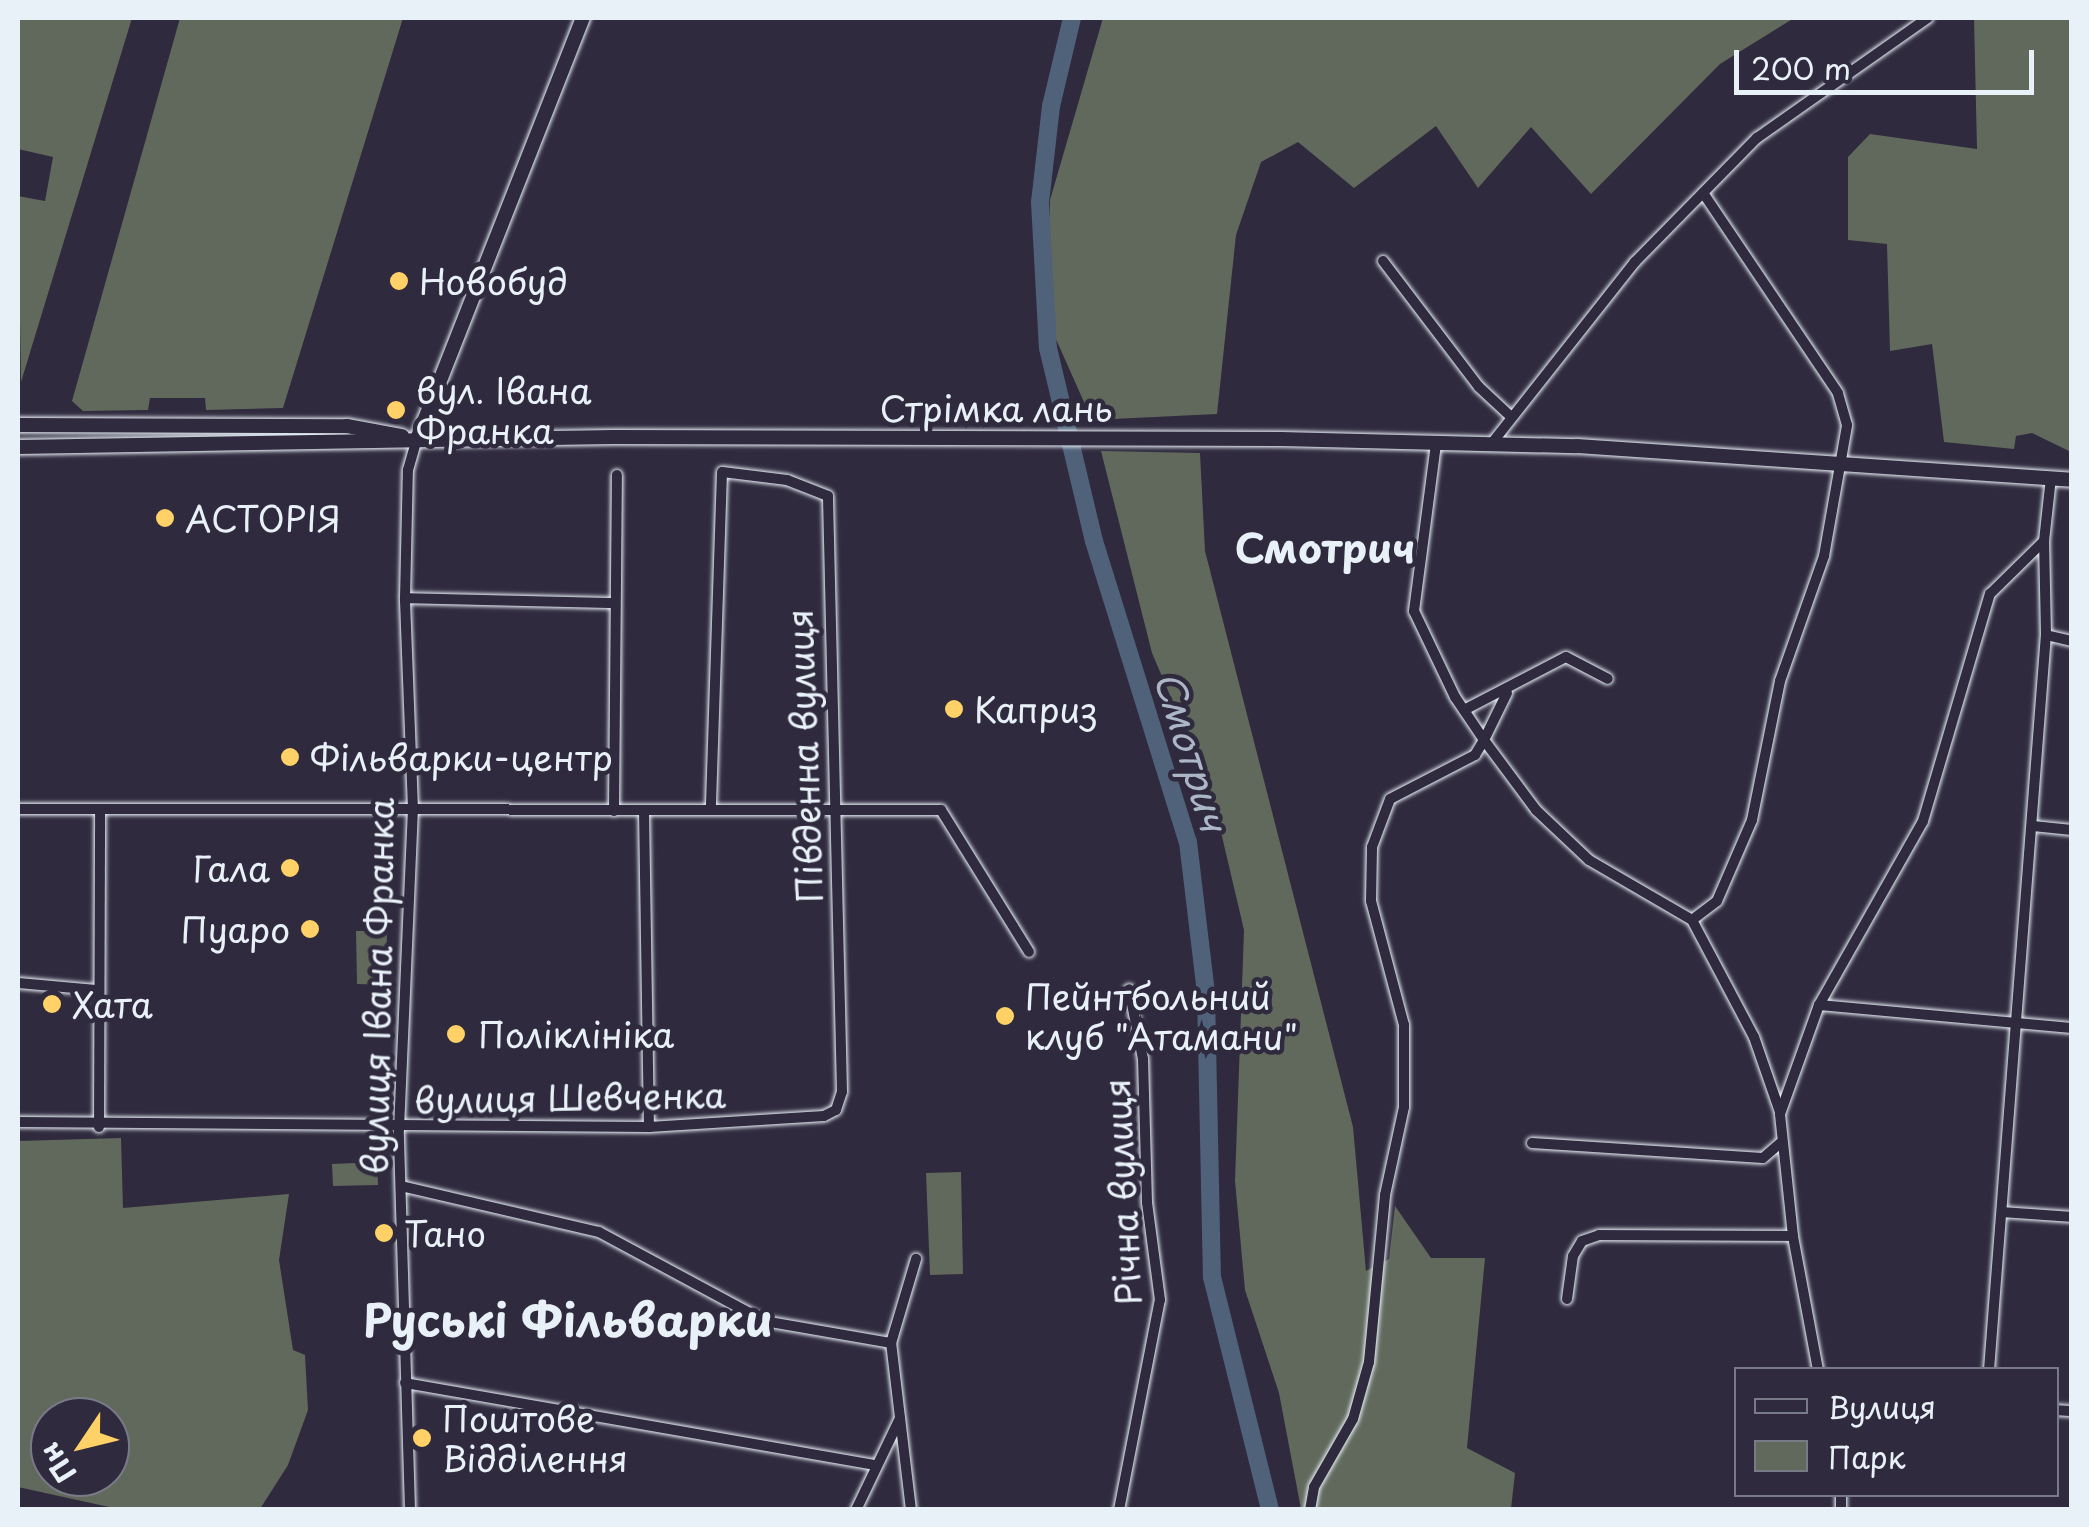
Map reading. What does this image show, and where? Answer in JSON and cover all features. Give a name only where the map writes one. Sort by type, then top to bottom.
[{"type":"main road","name":"вулиця Івана Франка","points":[[417,439],[583,18]]},
{"type":"main road","points":[[18,426],[347,426],[417,439]]},
{"type":"main road","name":"Стрімка лань","points":[[417,439],[711,437],[1492,443],[2072,480]]},
{"type":"main road","points":[[18,446],[343,446],[417,439]]},
{"type":"street","points":[[1492,443],[1509,415],[1634,262],[1757,138],[1928,18]]},
{"type":"street","points":[[1692,920],[1717,901],[1752,820],[1780,682],[1824,556],[1848,425],[1844,403],[1704,194]]},
{"type":"street","points":[[1383,260],[1479,387],[1509,415]]},
{"type":"street","name":"вулиця Івана Франка","points":[[410,1510],[399,1129],[413,809],[405,598],[408,470],[417,439]]},
{"type":"street","points":[[1436,442],[1412,600],[1464,710],[1536,810],[1590,860],[1692,920],[1754,1037],[1780,1114],[1780,1143],[1793,1236],[1817,1367]]},
{"type":"street","name":"Південна вулиця","points":[[711,809],[722,472],[786,480],[828,496],[842,1092],[836,1110],[824,1116]]},
{"type":"street","points":[[614,812],[617,475]]},
{"type":"street","points":[[1989,1367],[2033,826],[2046,634],[2044,541],[2051,478]]},
{"type":"street","points":[[1780,1114],[1819,1005],[1923,821],[1990,594],[2044,541]]},
{"type":"street","points":[[405,598],[614,603]]},
{"type":"street","points":[[2046,634],[2072,641]]},
{"type":"street","points":[[1464,710],[1507,693],[1545,662],[1566,656],[1608,679]]},
{"type":"street","points":[[1310,1510],[1312,1491],[1353,1419],[1370,1362],[1385,1194],[1404,1107],[1404,1025],[1371,901],[1372,848],[1390,799],[1464,762],[1484,740],[1507,693]]},
{"type":"street","points":[[18,809],[941,810],[1029,952]]},
{"type":"street","points":[[99,1126],[100,810]]},
{"type":"street","points":[[644,811],[648,1126]]},
{"type":"street","points":[[2033,826],[2072,830]]},
{"type":"street","points":[[18,983],[97,990]]},
{"type":"street","name":"Річна вулиця","points":[[1119,1510],[1160,1300],[1147,1202],[1144,1059],[1130,990]]},
{"type":"street","points":[[1819,1005],[2072,1028]]},
{"type":"street","name":"вулиця Шевченка","points":[[18,1122],[99,1126],[258,1121],[399,1129],[648,1126],[824,1116]]},
{"type":"street","points":[[1532,1143],[1764,1158],[1780,1143]]},
{"type":"street","points":[[401,1186],[599,1232],[764,1322],[891,1343]]},
{"type":"street","points":[[2002,1212],[2072,1217]]},
{"type":"street","points":[[1567,1298],[1573,1256],[1582,1241],[1599,1236],[1793,1236]]},
{"type":"street","points":[[912,1510],[891,1343],[916,1259]]},
{"type":"street","points":[[404,1383],[875,1465]]},
{"type":"street","points":[[856,1510],[900,1417]]},
{"type":"green space","points":[[18,18],[132,18],[21,382],[18,196],[45,201],[53,157],[18,149]]},
{"type":"green space","points":[[180,18],[403,18],[283,408],[206,410],[205,398],[150,398],[148,410],[83,411],[72,401]]},
{"type":"green space","points":[[1103,18],[1794,18],[1720,64],[1591,194],[1531,127],[1478,188],[1436,126],[1354,188],[1298,142],[1261,162],[1236,235],[1217,414],[1092,420],[1047,319],[1050,200]]},
{"type":"green space","points":[[1974,18],[2071,18],[2071,452],[2032,433],[2016,436],[2014,449],[1944,442],[1932,344],[1890,351],[1887,244],[1848,240],[1848,157],[1870,134],[1977,149]]},
{"type":"green space","points":[[1101,451],[1200,453],[1205,551],[1353,1127],[1366,1271],[1389,1259],[1395,1206],[1431,1258],[1485,1258],[1467,1448],[1515,1473],[1511,1509],[1301,1509],[1279,1393],[1245,1290],[1235,1181],[1244,930],[1212,794],[1152,653]]},
{"type":"green space","points":[[356,931],[387,931],[386,985],[357,984]]},
{"type":"green space","points":[[121,1138],[123,1208],[289,1194],[279,1260],[293,1350],[305,1355],[308,1410],[288,1465],[260,1509],[118,1509],[63,1497],[130,1497],[130,1397],[30,1397],[30,1490],[18,1487],[18,1141]]},
{"type":"green space","points":[[377,1162],[378,1185],[333,1186],[332,1164]]},
{"type":"green space","points":[[961,1172],[963,1274],[930,1275],[926,1173]]},
{"type":"waterway","name":"Смотрич","points":[[1072,18],[1051,106],[1040,202],[1048,348],[1094,541],[1188,842],[1206,994],[1212,1277],[1270,1510]]},
{"type":"place","name":"Новобуд","points":[[399,281]]},
{"type":"place","name":"вул. Івана Франка","points":[[396,410]]},
{"type":"place","name":"АСТОРІЯ","points":[[165,518]]},
{"type":"place","name":"Каприз","points":[[954,709]]},
{"type":"place","name":"Фільварки-центр","points":[[290,757]]},
{"type":"place","name":"Гала","points":[[290,868]]},
{"type":"place","name":"Пуаро","points":[[310,929]]},
{"type":"place","name":"Хата","points":[[52,1004]]},
{"type":"place","name":"Пейнтбольний клуб \"Атамани\"","points":[[1005,1016]]},
{"type":"place","name":"Поліклініка","points":[[456,1034]]},
{"type":"place","name":"Тано","points":[[384,1233]]},
{"type":"place","name":"Поштове Відділення","points":[[422,1438]]},
{"type":"district","name":"Смотрич","points":[[1325,547]]},
{"type":"district","name":"Руські Фільварки","points":[[568,1319]]}]
